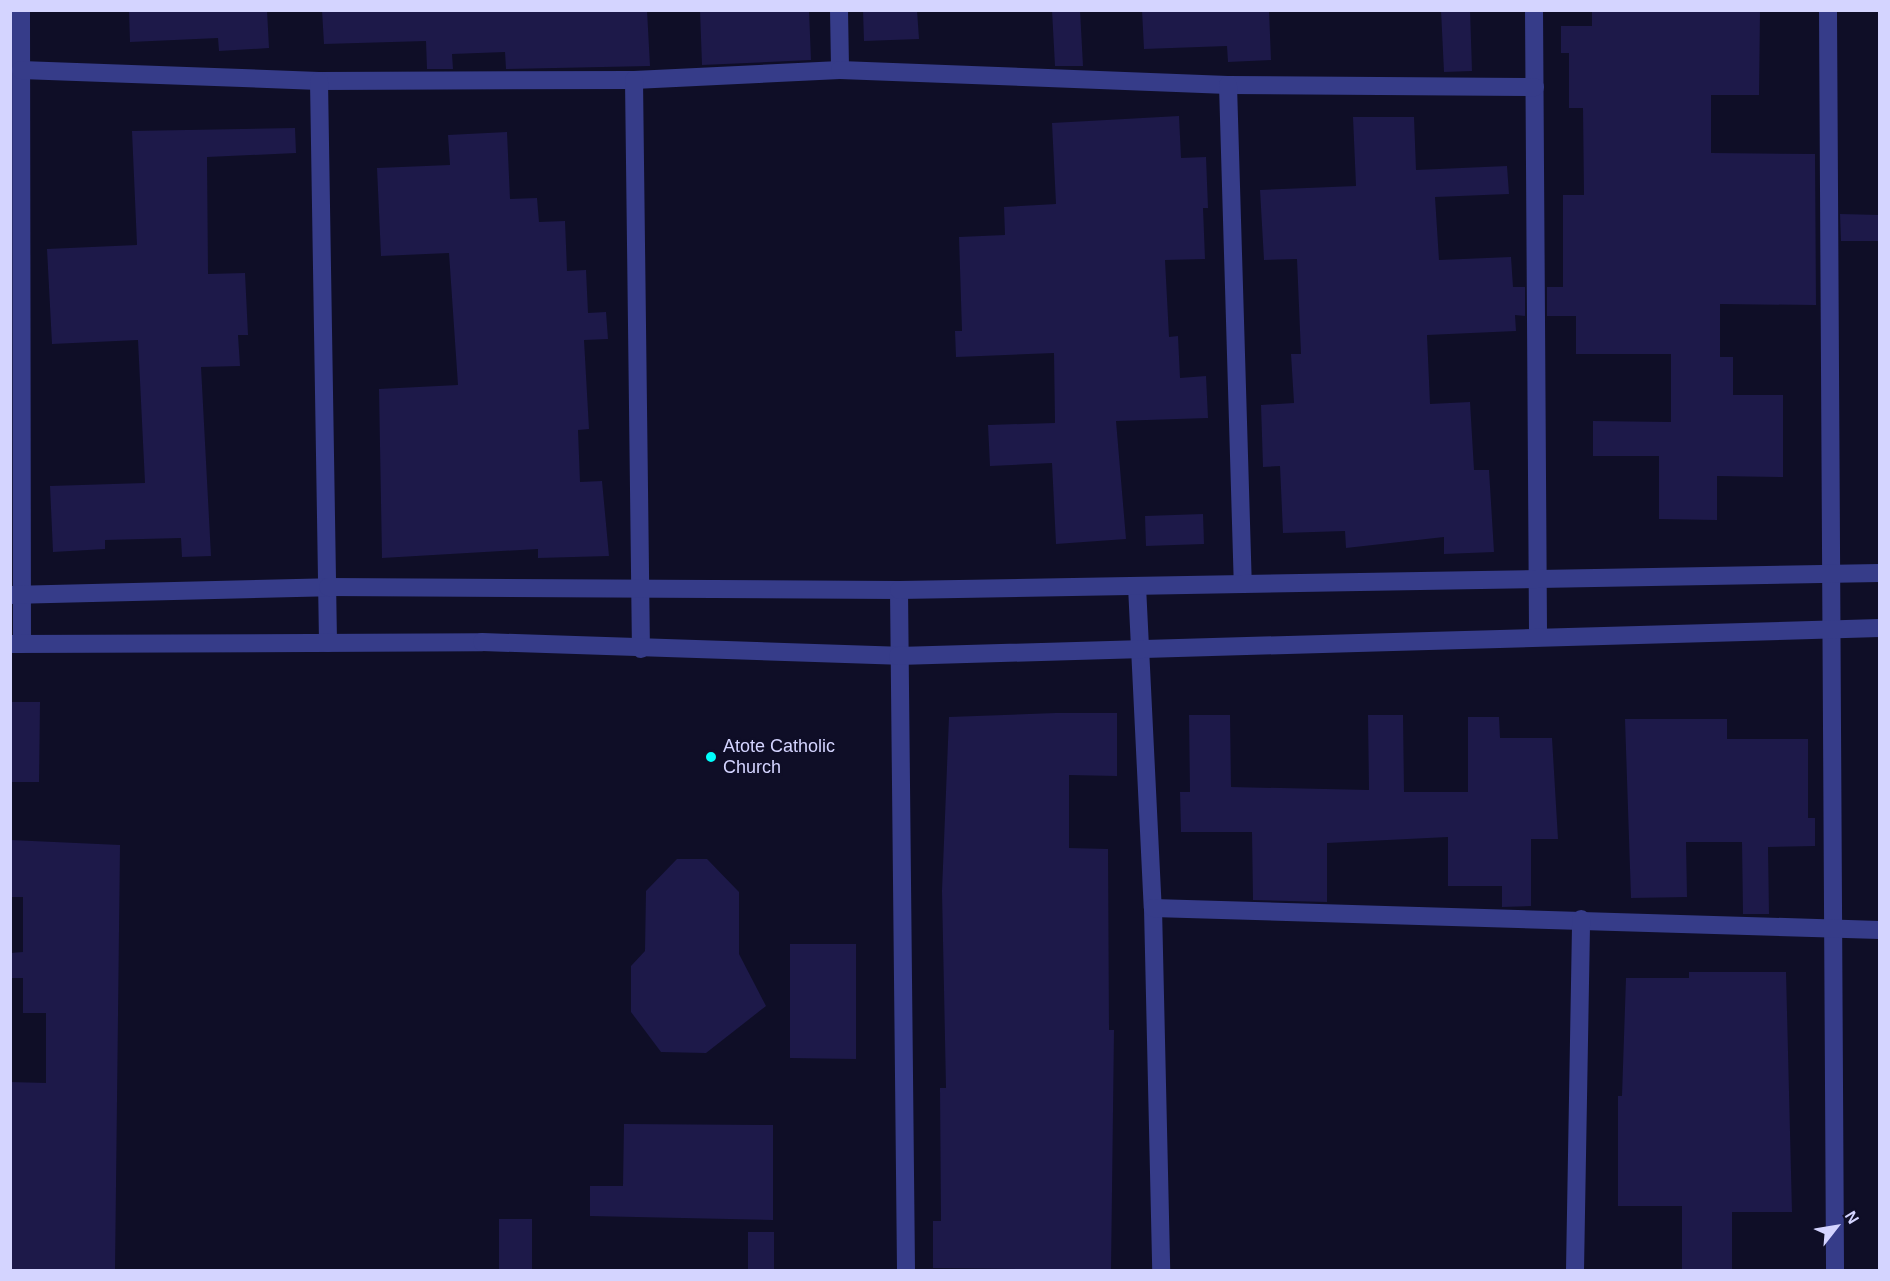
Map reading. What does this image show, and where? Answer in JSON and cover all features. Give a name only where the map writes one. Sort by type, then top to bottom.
[{"type":"street","points":[[21,10],[16,644],[328,643],[898,657],[1140,653],[1538,636],[1880,628]]},
{"type":"street","points":[[839,10],[840,70]]},
{"type":"street","points":[[1534,10],[1538,636]]},
{"type":"street","points":[[1828,10],[1835,1270]]},
{"type":"street","points":[[21,70],[319,81],[634,80],[840,70],[1228,85],[1535,87]]},
{"type":"street","points":[[634,80],[641,649]]},
{"type":"street","points":[[319,81],[328,643]]},
{"type":"street","points":[[1228,85],[1243,583]]},
{"type":"street","points":[[16,595],[328,587],[642,591],[899,590],[1538,577],[1880,573]]},
{"type":"street","points":[[1137,586],[1153,908],[1161,1270]]},
{"type":"street","points":[[899,590],[906,1270]]},
{"type":"street","points":[[1153,908],[1581,919],[1880,930]]},
{"type":"street","points":[[1575,1270],[1581,919]]},
{"type":"building","points":[[129,10],[267,10],[269,48],[219,51],[218,38],[130,42]]},
{"type":"building","points":[[322,10],[647,10],[650,66],[506,69],[505,52],[452,54],[453,69],[427,69],[426,41],[324,44]]},
{"type":"building","points":[[700,10],[809,10],[811,60],[702,65]]},
{"type":"building","points":[[863,10],[917,10],[919,39],[864,41]]},
{"type":"building","points":[[1052,10],[1080,10],[1083,66],[1055,66]]},
{"type":"building","points":[[1142,10],[1269,10],[1271,60],[1228,62],[1227,46],[1144,49]]},
{"type":"building","points":[[1441,10],[1470,10],[1472,71],[1444,72]]},
{"type":"building","points":[[1592,10],[1760,10],[1759,95],[1711,95],[1711,153],[1815,154],[1816,305],[1720,304],[1720,357],[1733,357],[1733,395],[1783,395],[1783,477],[1717,476],[1717,520],[1659,519],[1659,456],[1593,456],[1593,421],[1671,422],[1671,354],[1576,354],[1576,316],[1547,316],[1547,287],[1563,287],[1563,195],[1584,195],[1583,108],[1569,108],[1569,53],[1561,53],[1561,26],[1592,26]]},
{"type":"building","points":[[1179,116],[1181,158],[1206,157],[1208,208],[1203,208],[1205,259],[1165,260],[1169,337],[1178,336],[1180,378],[1206,376],[1208,418],[1116,421],[1126,539],[1056,544],[1052,463],[990,466],[988,425],[1055,423],[1054,353],[956,357],[955,331],[962,331],[959,237],[1005,235],[1004,207],[1056,204],[1052,123]]},
{"type":"building","points":[[1353,117],[1414,117],[1416,170],[1507,166],[1509,194],[1435,197],[1439,260],[1511,257],[1513,287],[1525,287],[1525,316],[1515,315],[1516,331],[1427,335],[1430,404],[1470,402],[1474,470],[1489,470],[1494,552],[1444,554],[1444,537],[1346,548],[1345,531],[1283,533],[1280,466],[1263,467],[1261,405],[1294,403],[1291,354],[1301,354],[1297,259],[1264,260],[1260,190],[1356,186]]},
{"type":"building","points":[[295,128],[296,153],[207,157],[208,274],[245,273],[248,335],[238,335],[240,366],[201,367],[211,556],[182,557],[181,538],[105,540],[105,549],[53,552],[50,486],[145,483],[138,340],[52,344],[47,249],[137,245],[132,131]]},
{"type":"building","points":[[507,132],[510,199],[537,198],[539,222],[565,221],[567,271],[586,270],[588,313],[606,312],[608,339],[584,340],[589,429],[578,430],[580,482],[602,481],[609,556],[538,558],[538,549],[382,558],[379,389],[458,385],[449,253],[381,256],[377,168],[450,165],[448,135]]},
{"type":"building","points":[[1840,214],[1880,215],[1880,241],[1841,241]]},
{"type":"building","points":[[1203,514],[1204,544],[1146,546],[1145,516]]},
{"type":"building","points":[[10,702],[40,702],[39,782],[10,782]]},
{"type":"building","points":[[1117,713],[1117,776],[1069,775],[1069,848],[1108,849],[1109,1030],[1114,1030],[1111,1270],[933,1268],[933,1221],[941,1221],[940,1088],[946,1088],[942,891],[949,717]]},
{"type":"building","points":[[1189,715],[1230,715],[1231,787],[1369,790],[1368,715],[1403,715],[1404,792],[1468,792],[1468,717],[1499,717],[1500,738],[1552,738],[1558,839],[1531,839],[1531,906],[1502,907],[1502,886],[1448,886],[1448,837],[1327,843],[1327,902],[1253,900],[1252,832],[1181,832],[1180,792],[1190,792]]},
{"type":"building","points":[[1625,719],[1727,719],[1727,739],[1808,739],[1808,818],[1815,818],[1815,846],[1768,847],[1769,914],[1743,914],[1742,842],[1686,842],[1687,897],[1631,898]]},
{"type":"building","points":[[10,840],[120,845],[115,1270],[10,1270],[10,1082],[46,1083],[46,1013],[23,1013],[23,978],[10,978],[10,953],[23,952],[23,897],[10,897]]},
{"type":"building","points":[[677,859],[707,859],[739,892],[739,954],[766,1006],[706,1053],[661,1052],[631,1012],[631,966],[645,951],[646,891]]},
{"type":"building","points":[[790,944],[856,944],[856,1059],[790,1058]]},
{"type":"building","points":[[1689,972],[1786,972],[1792,1212],[1732,1212],[1732,1270],[1682,1270],[1682,1206],[1618,1206],[1618,1096],[1622,1096],[1626,978],[1689,978]]},
{"type":"building","points":[[624,1124],[773,1125],[773,1220],[590,1216],[590,1186],[623,1186]]},
{"type":"building","points":[[499,1219],[532,1219],[532,1270],[499,1270]]},
{"type":"building","points":[[748,1232],[774,1232],[774,1270],[748,1270]]},
{"type":"place","name":"Atote Catholic Church","points":[[711,757]]}]
